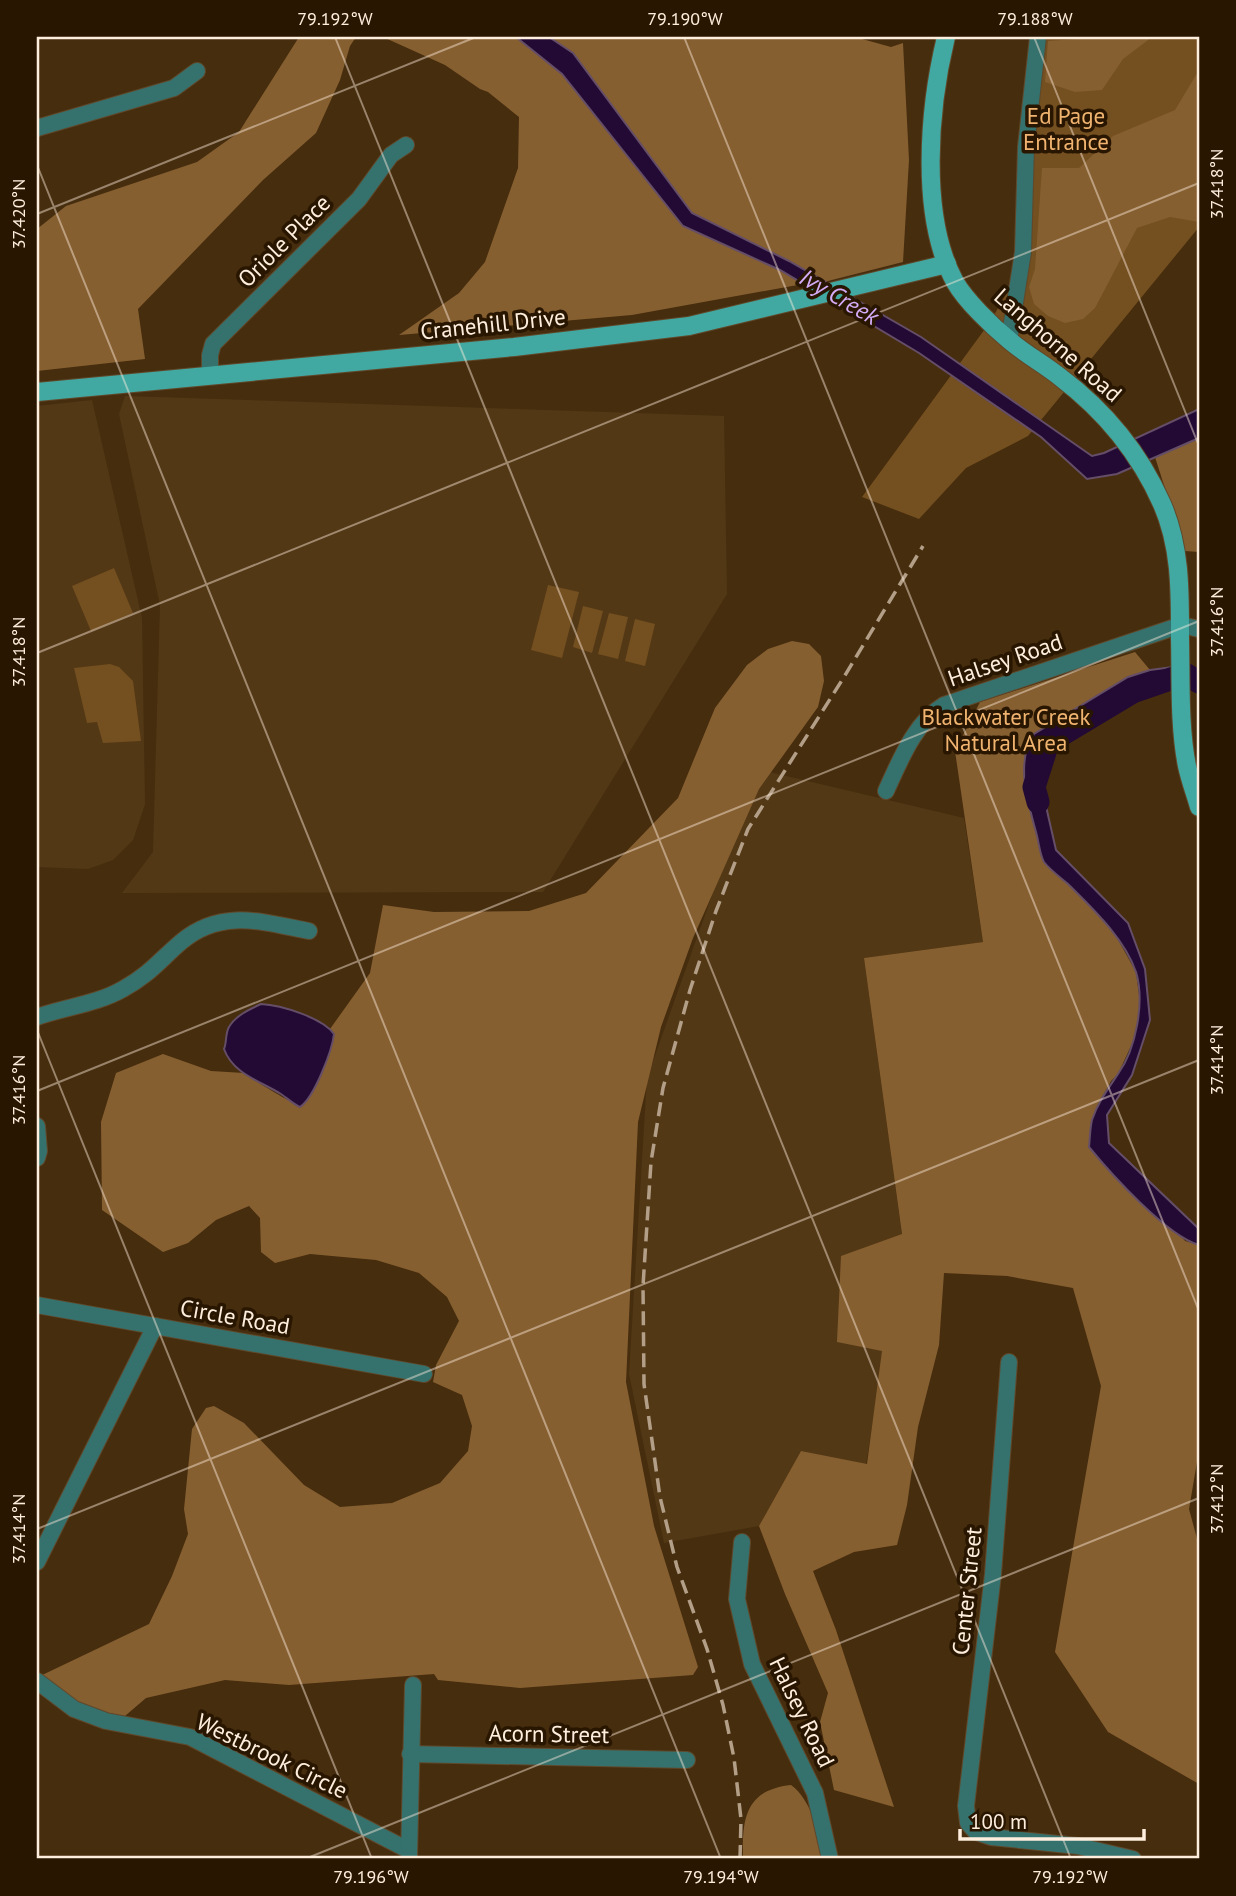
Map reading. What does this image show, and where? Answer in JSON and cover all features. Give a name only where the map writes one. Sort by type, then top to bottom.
[{"type":"main road","name":"Langhorne Road","points":[[946,37],[934,120],[932,199],[941,247],[955,282],[966,297],[1009,341],[1104,413],[1124,438],[1150,479],[1172,531],[1180,575],[1182,709],[1187,765],[1199,807]]},
{"type":"main road","name":"Cranehill Drive","points":[[37,391],[514,347],[632,333],[720,320],[947,264]]},
{"type":"street","points":[[1009,341],[1023,253],[1026,147],[1038,37]]},
{"type":"street","points":[[37,128],[174,88],[197,71]]},
{"type":"street","name":"Oriole Place","points":[[211,376],[210,355],[213,344],[359,199],[391,155],[406,145]]},
{"type":"street","points":[[1181,631],[1199,629]]},
{"type":"street","name":"Halsey Road","points":[[886,791],[910,741],[932,712],[944,705],[1181,631]]},
{"type":"street","points":[[37,1017],[122,990],[153,970],[180,944],[209,924],[251,920],[309,931]]},
{"type":"street","points":[[37,1126],[37,1158]]},
{"type":"street","name":"Circle Road","points":[[37,1305],[425,1374]]},
{"type":"street","points":[[37,1562],[43,1533],[155,1326]]},
{"type":"street","name":"Center Street","points":[[1009,1362],[993,1574],[966,1806],[968,1823],[976,1832],[991,1837],[1078,1846],[1133,1859]]},
{"type":"street","name":"Halsey Road","points":[[742,1542],[737,1599],[752,1664],[815,1793],[830,1859]]},
{"type":"street","name":"Westbrook Circle","points":[[37,1681],[74,1709],[106,1721],[190,1737],[408,1855]]},
{"type":"street","points":[[408,1855],[413,1685]]},
{"type":"street","name":"Acorn Street","points":[[410,1754],[687,1760]]},
{"type":"shaded area","points":[[125,396],[724,416],[727,594],[543,892],[122,893],[153,852],[160,605],[119,414]]},
{"type":"shaded area","points":[[92,400],[142,618],[145,804],[133,840],[113,860],[88,869],[37,867],[37,406]]},
{"type":"shaded area","points":[[757,769],[964,818],[983,942],[864,958],[902,1235],[866,1465],[801,1451],[759,1526],[664,1543],[629,1374],[647,1078]]},
{"type":"green space","points":[[299,37],[356,37],[316,133],[263,180],[138,309],[145,359],[37,371],[37,229],[66,206],[197,162],[239,132]]},
{"type":"green space","points":[[383,37],[521,39],[562,74],[683,226],[780,270],[803,284],[632,315],[399,335],[459,293],[485,262],[518,168],[519,117],[488,92],[445,65]]},
{"type":"green space","points":[[549,37],[855,37],[891,47],[903,43],[909,160],[903,262],[824,282],[789,261],[692,213],[573,53]]},
{"type":"green space","name":"Ed Page Entrance","points":[[1038,37],[1199,37],[1199,227],[1028,436],[966,468],[919,519],[862,497],[990,322],[1021,268]]},
{"type":"green space","points":[[1152,37],[1123,59],[1102,90],[1075,92],[1045,82],[1048,41]]},
{"type":"green space","points":[[1199,70],[1199,222],[1170,217],[1137,228],[1095,308],[1083,319],[1065,323],[1048,316],[1034,304],[1029,287],[1035,269],[1042,168],[1079,168],[1113,136],[1175,110]]},
{"type":"green space","points":[[1199,438],[1199,552],[1185,551],[1155,457]]},
{"type":"green space","points":[[114,568],[133,613],[91,631],[72,586]]},
{"type":"green space","points":[[548,585],[579,592],[562,658],[531,650]]},
{"type":"green space","points":[[583,606],[603,611],[592,653],[573,647]]},
{"type":"green space","points":[[609,613],[628,617],[618,659],[598,654]]},
{"type":"green space","points":[[635,619],[655,624],[645,666],[625,661]]},
{"type":"green space","points":[[792,641],[809,644],[821,656],[824,681],[818,707],[759,789],[693,938],[661,1027],[638,1122],[626,1382],[654,1526],[698,1667],[693,1675],[520,1688],[438,1680],[434,1674],[289,1685],[225,1680],[146,1698],[125,1716],[81,1708],[38,1677],[149,1624],[188,1534],[184,1509],[192,1429],[206,1408],[214,1406],[244,1423],[304,1485],[340,1507],[392,1503],[440,1483],[468,1451],[472,1426],[462,1395],[433,1382],[436,1365],[459,1321],[447,1297],[419,1273],[376,1260],[310,1254],[275,1263],[261,1252],[260,1218],[249,1206],[216,1220],[188,1243],[163,1252],[102,1210],[101,1122],[116,1073],[163,1054],[211,1071],[244,1073],[302,1106],[318,1080],[328,1056],[332,1036],[330,1029],[370,973],[383,905],[434,912],[529,911],[586,893],[678,798],[715,708],[747,665],[768,649]]},
{"type":"green space","name":"Blackwater Creek Natural Area","points":[[1135,652],[1150,670],[1128,677],[1034,734],[1024,775],[1044,861],[1098,913],[1116,936],[1136,972],[1141,1011],[1136,1035],[1091,1123],[1185,1241],[1199,1245],[1199,1450],[1189,1509],[1199,1546],[1199,1784],[1108,1732],[1055,1652],[1101,1386],[1073,1288],[1007,1276],[944,1273],[939,1345],[918,1427],[907,1505],[897,1545],[854,1552],[813,1571],[836,1630],[894,1807],[834,1790],[820,1722],[828,1693],[759,1526],[801,1451],[867,1464],[882,1351],[837,1342],[841,1256],[902,1234],[864,958],[983,942],[955,751],[980,702]]},
{"type":"green space","points":[[110,664],[119,667],[133,681],[141,741],[103,743],[97,722],[87,723],[74,668]]},
{"type":"green space","points":[[791,1785],[810,1809],[828,1859],[743,1859],[744,1831],[749,1809],[764,1793]]},
{"type":"water","name":"Ivy Creek","points":[[516,37],[549,37],[573,53],[692,213],[789,261],[921,337],[1092,456],[1199,409],[1199,438],[1117,474],[1087,479],[1041,437],[919,353],[780,270],[683,226],[562,74]]},
{"type":"water","points":[[1183,667],[1199,676],[1199,693],[1185,684],[1172,685],[1098,708],[1044,745],[1037,767],[1056,850],[1128,923],[1145,969],[1150,1020],[1132,1075],[1107,1115],[1109,1143],[1199,1229],[1199,1245],[1171,1230],[1156,1217],[1125,1188],[1089,1147],[1094,1113],[1124,1064],[1134,1039],[1139,1011],[1139,984],[1131,959],[1116,936],[1044,862],[1027,798],[1024,771],[1028,745],[1034,734],[1128,677]]},
{"type":"water","points":[[261,1004],[301,1013],[329,1028],[334,1034],[321,1074],[311,1094],[300,1107],[240,1071],[224,1049],[228,1030],[235,1019]]},
{"type":"waterway","points":[[1038,802],[1034,787],[1048,743],[1133,692],[1185,674],[1199,682]]},
{"type":"railway","points":[[740,1859],[741,1819],[734,1758],[723,1705],[707,1649],[677,1567],[660,1497],[644,1384],[643,1286],[651,1162],[663,1088],[690,990],[716,911],[748,829],[923,546]]}]
